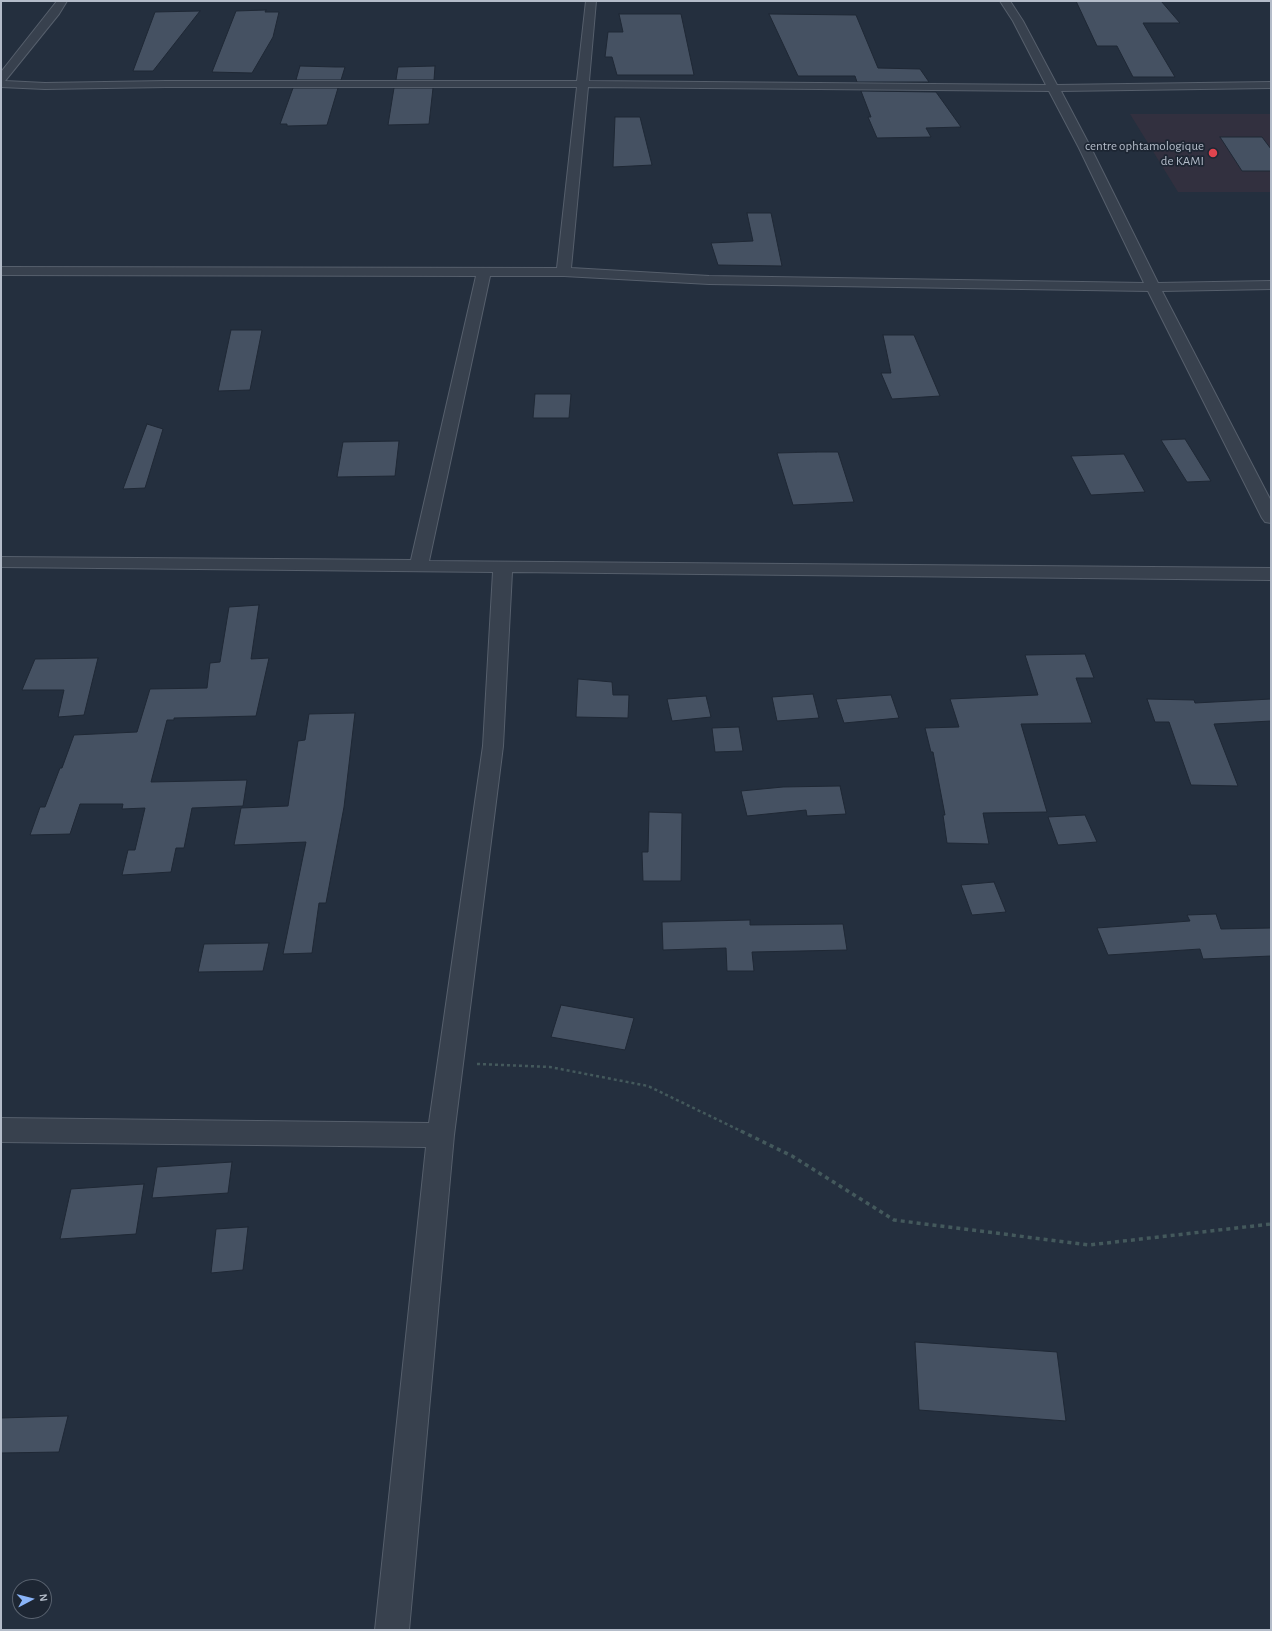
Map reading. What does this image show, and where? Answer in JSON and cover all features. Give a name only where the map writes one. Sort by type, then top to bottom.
[{"type":"street","points":[[1,79],[55,12],[62,1]]},
{"type":"street","points":[[564,272],[591,1]]},
{"type":"street","points":[[1005,1],[1018,21],[1085,148],[1153,287],[1271,518]]},
{"type":"street","points":[[1,84],[45,86],[166,84],[583,84],[1053,88],[1271,85]]},
{"type":"street","points":[[1,271],[564,272],[709,280],[1153,287],[1271,285]]},
{"type":"street","points":[[419,566],[484,273]]},
{"type":"street","points":[[1,562],[1271,574]]},
{"type":"street","points":[[392,1630],[441,1135],[493,746],[503,566]]},
{"type":"street","points":[[1,1130],[441,1135]]},
{"type":"path","points":[[451,1063],[550,1067],[648,1086],[792,1156],[894,1220],[1089,1245],[1271,1224]]},
{"type":"shaded area","name":"centre ophtamologique de KAMI","points":[[1130,114],[1271,114],[1271,192],[1178,192]]},
{"type":"building","points":[[1076,1],[1161,1],[1180,23],[1143,23],[1175,77],[1133,77],[1117,46],[1097,46]]},
{"type":"building","points":[[266,10],[265,12],[279,12],[273,37],[252,73],[212,72],[236,11]]},
{"type":"building","points":[[200,11],[153,71],[133,71],[155,12]]},
{"type":"building","points":[[619,14],[681,14],[694,75],[617,75],[612,57],[605,57],[608,32],[623,32]]},
{"type":"building","points":[[769,14],[856,15],[878,68],[920,69],[929,82],[857,82],[855,76],[798,76]]},
{"type":"building","points":[[300,66],[345,67],[341,80],[296,80]]},
{"type":"building","points":[[435,66],[434,80],[396,80],[398,67]]},
{"type":"building","points":[[293,88],[338,88],[327,125],[287,126],[287,124],[280,124]]},
{"type":"building","points":[[394,88],[433,88],[429,124],[388,125]]},
{"type":"building","points":[[861,91],[936,92],[961,127],[926,128],[931,137],[877,138],[868,117],[871,117]]},
{"type":"building","points":[[615,117],[640,117],[652,165],[613,167]]},
{"type":"building","points":[[1220,137],[1262,137],[1271,149],[1271,171],[1242,171]]},
{"type":"building","points":[[747,213],[771,213],[782,266],[718,265],[711,243],[753,241]]},
{"type":"building","points":[[231,330],[262,330],[250,390],[218,391]]},
{"type":"building","points":[[883,335],[914,335],[940,396],[892,399],[881,373],[891,373]]},
{"type":"building","points":[[535,394],[571,394],[569,418],[533,418]]},
{"type":"building","points":[[147,424],[163,429],[145,488],[123,489]]},
{"type":"building","points":[[1185,439],[1211,481],[1187,482],[1161,440]]},
{"type":"building","points":[[399,441],[395,476],[337,477],[343,442]]},
{"type":"building","points":[[838,452],[854,502],[793,505],[777,453]]},
{"type":"building","points":[[1124,454],[1145,492],[1091,495],[1071,456]]},
{"type":"building","points":[[259,605],[251,659],[269,658],[256,716],[174,718],[174,720],[167,720],[151,782],[247,780],[243,806],[192,808],[184,848],[176,848],[171,872],[122,875],[128,850],[135,850],[145,808],[122,809],[123,804],[80,804],[70,834],[30,835],[40,807],[45,807],[74,735],[137,732],[150,689],[207,688],[210,663],[220,662],[229,607]]},
{"type":"building","points":[[1085,654],[1094,678],[1076,678],[1092,723],[1021,724],[1047,812],[983,813],[989,844],[947,843],[943,815],[945,815],[933,752],[931,752],[925,728],[959,727],[950,699],[1038,695],[1025,655]]},
{"type":"building","points":[[98,658],[84,715],[58,717],[64,690],[22,690],[35,659]]},
{"type":"building","points":[[578,679],[612,682],[613,695],[629,695],[628,718],[576,717]]},
{"type":"building","points":[[813,694],[819,718],[777,721],[772,697]]},
{"type":"building","points":[[891,695],[899,718],[844,723],[836,699]]},
{"type":"building","points":[[706,696],[711,717],[672,721],[667,699]]},
{"type":"building","points":[[1147,699],[1194,700],[1195,703],[1271,699],[1271,721],[1214,724],[1238,786],[1191,785],[1169,722],[1155,722]]},
{"type":"building","points":[[355,713],[344,807],[326,903],[319,903],[312,953],[283,954],[306,842],[234,845],[241,808],[288,806],[298,741],[305,740],[309,714]]},
{"type":"building","points":[[739,727],[743,751],[715,752],[712,728]]},
{"type":"building","points":[[840,786],[846,814],[807,816],[806,810],[747,816],[741,791],[783,787]]},
{"type":"building","points":[[649,812],[682,813],[681,881],[643,881],[642,852],[648,852]]},
{"type":"building","points":[[1085,815],[1097,842],[1058,845],[1048,817]]},
{"type":"building","points":[[994,882],[1006,912],[972,915],[961,885]]},
{"type":"building","points":[[1216,914],[1221,929],[1271,928],[1271,956],[1203,959],[1200,949],[1108,955],[1097,928],[1190,921],[1187,915]]},
{"type":"building","points":[[750,920],[750,925],[843,924],[847,950],[752,952],[754,971],[727,971],[726,948],[663,950],[662,922]]},
{"type":"building","points":[[269,943],[263,971],[198,972],[204,944]]},
{"type":"building","points":[[561,1005],[634,1018],[625,1050],[551,1037]]},
{"type":"building","points":[[232,1162],[228,1193],[152,1198],[157,1167]]},
{"type":"building","points":[[144,1184],[136,1234],[60,1239],[71,1189]]},
{"type":"building","points":[[248,1227],[243,1270],[211,1273],[216,1229]]},
{"type":"building","points":[[915,1342],[1057,1352],[1066,1421],[919,1410]]},
{"type":"building","points":[[68,1416],[59,1452],[1,1453],[1,1418]]},
{"type":"place","name":"centre ophtamologique de KAMI","points":[[1213,153]]}]
